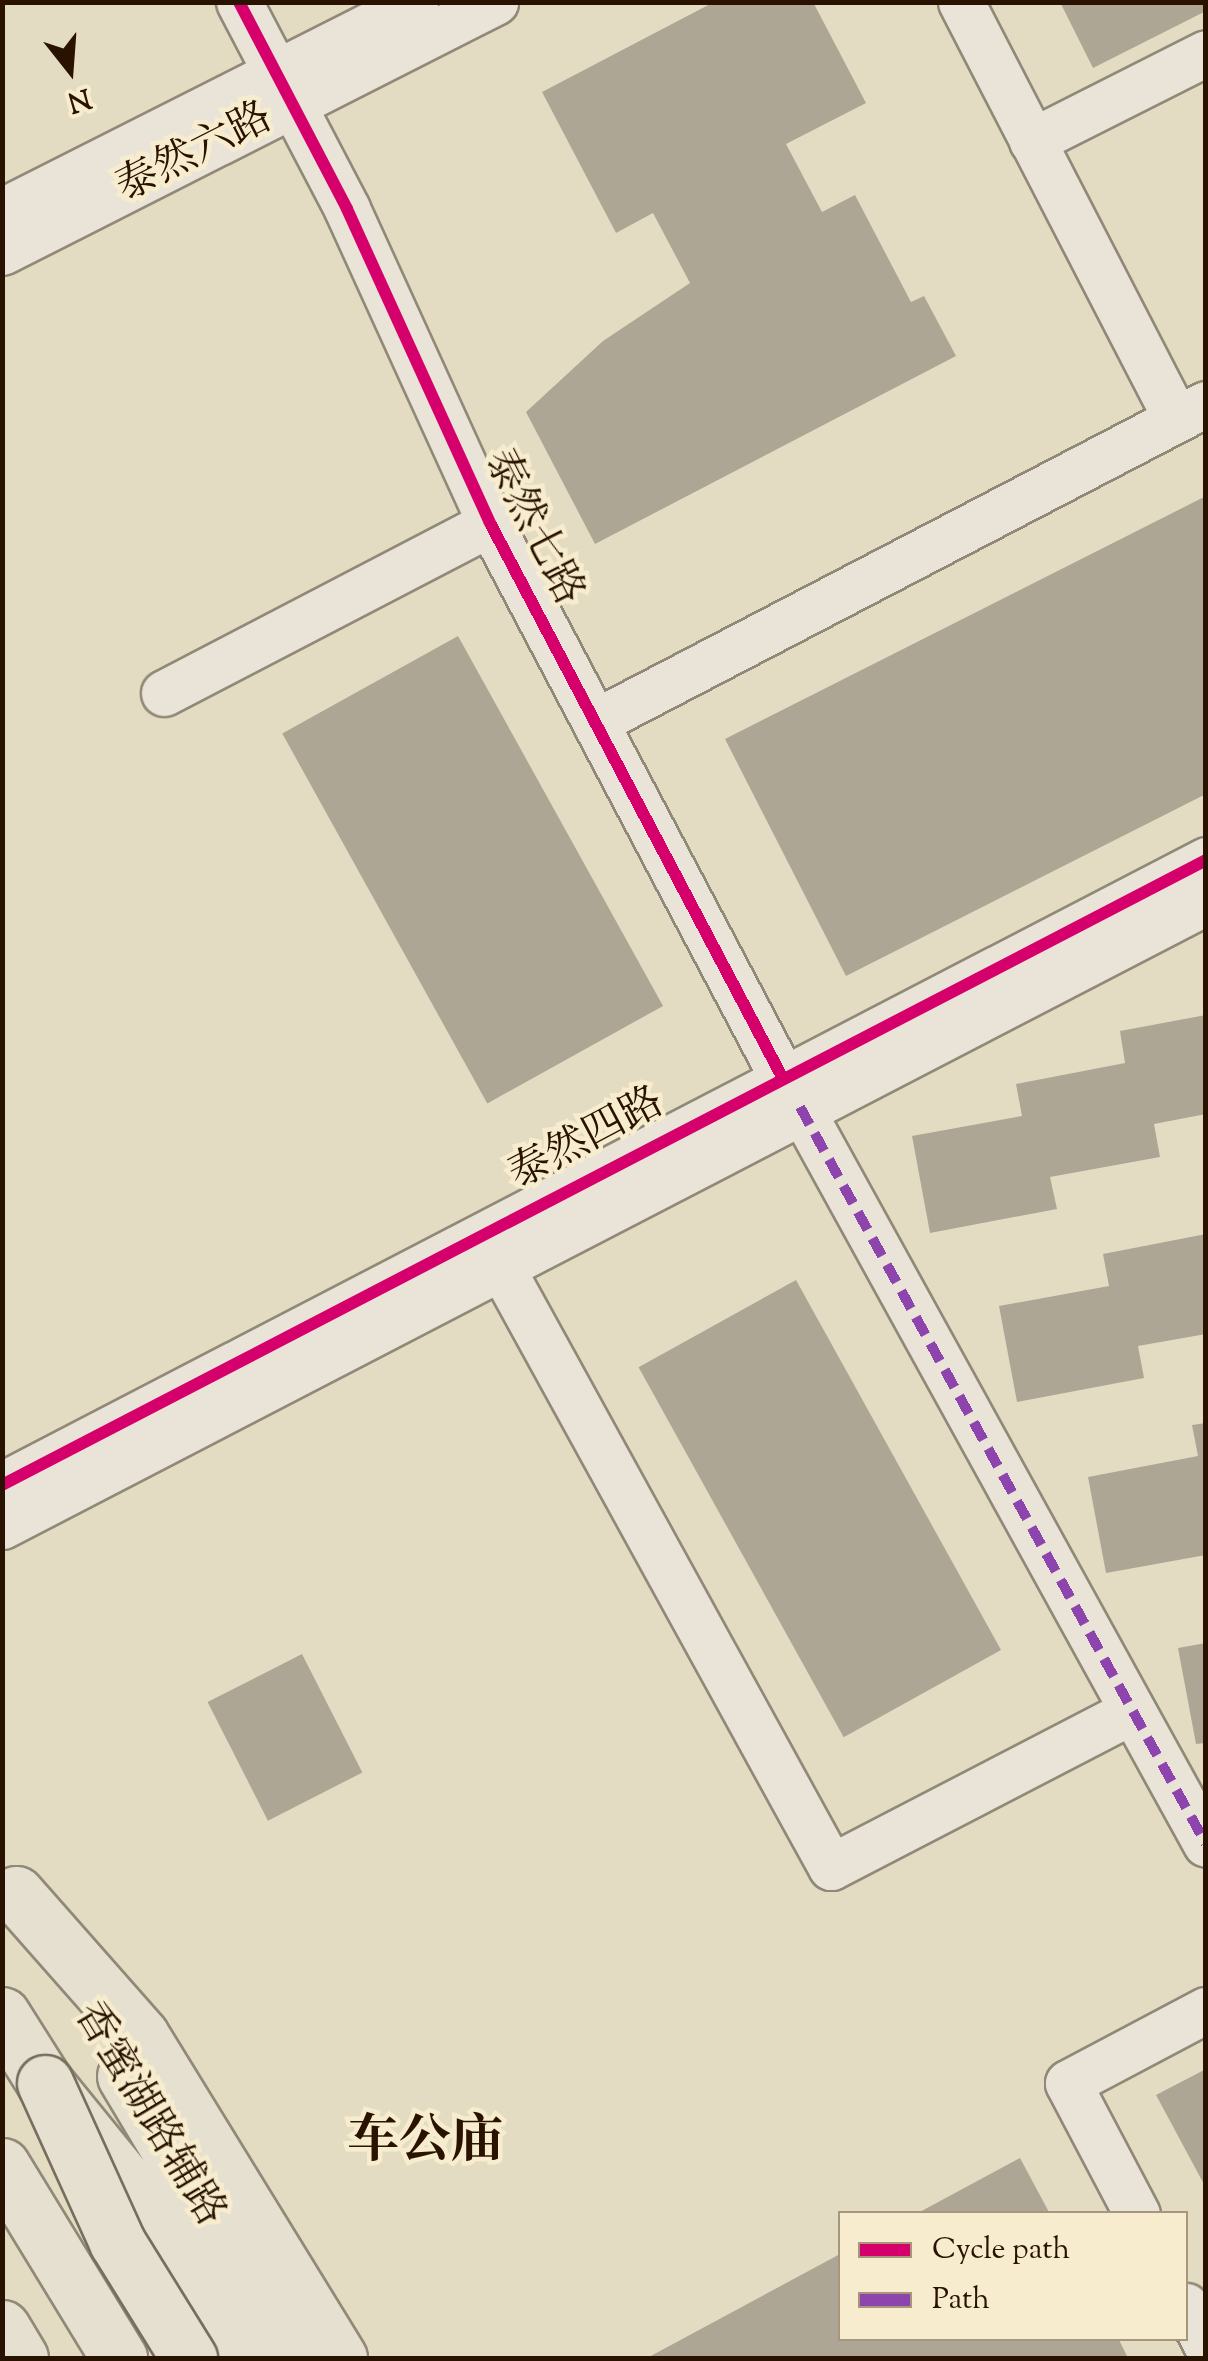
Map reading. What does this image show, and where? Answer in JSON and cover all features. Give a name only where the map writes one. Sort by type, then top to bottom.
[{"type":"main road","name":"香蜜湖路辅路","points":[[9,1883],[293,2358]]},
{"type":"main road","points":[[9,1883],[141,2036],[339,2358]]},
{"type":"main road","points":[[2,2015],[44,2083],[117,2242],[189,2358]]},
{"type":"main road","points":[[44,2083],[160,2224],[242,2358]]},
{"type":"main road","points":[[2,2166],[118,2358]]},
{"type":"main road","points":[[2,2328],[20,2358]]},
{"type":"street","name":"泰然七路","points":[[239,2],[490,523],[791,1092],[1206,1844]]},
{"type":"street","name":"泰然六路","points":[[2,252],[284,89],[415,2]]},
{"type":"street","name":"泰然六路","points":[[2,212],[495,2]]},
{"type":"street","points":[[595,722],[1191,412],[1032,142],[961,2]]},
{"type":"street","points":[[1032,142],[1206,53]]},
{"type":"street","points":[[164,693],[490,523]]},
{"type":"street","name":"泰然四路","points":[[2,1526],[500,1265],[791,1092],[1206,860]]},
{"type":"street","name":"泰然四路","points":[[2,1485],[791,1092],[1206,902]]},
{"type":"street","points":[[500,1265],[831,1867],[1132,1711]]},
{"type":"street","points":[[1135,2211],[1068,2083],[1206,2010]]},
{"type":"street","points":[[1188,2310],[1206,2344]]},
{"type":"building","points":[[714,2],[813,2],[866,103],[786,144],[822,212],[855,195],[911,302],[924,296],[956,356],[595,544],[526,412],[603,341],[690,283],[653,213],[616,233],[542,92]]},
{"type":"building","points":[[1060,2],[1206,2],[1206,11],[1093,68]]},
{"type":"building","points":[[1206,496],[1206,794],[846,976],[725,739]]},
{"type":"building","points":[[458,636],[663,1006],[487,1103],[282,733]]},
{"type":"building","points":[[1206,1015],[1206,1114],[1154,1124],[1160,1157],[1050,1177],[1057,1209],[930,1233],[912,1136],[1022,1116],[1016,1084],[1125,1063],[1120,1031]]},
{"type":"building","points":[[1206,1234],[1206,1334],[1138,1346],[1144,1378],[1017,1402],[999,1306],[1109,1286],[1103,1254]]},
{"type":"building","points":[[796,1280],[1001,1650],[844,1737],[639,1367]]},
{"type":"building","points":[[1206,1423],[1206,1555],[1106,1573],[1088,1477],[1198,1456],[1192,1425]]},
{"type":"building","points":[[1206,1643],[1206,1743],[1196,1744],[1178,1648]]},
{"type":"building","points":[[302,1654],[362,1773],[268,1821],[208,1702]]},
{"type":"building","points":[[1206,2069],[1206,2188],[1156,2095]]},
{"type":"building","points":[[1020,2158],[1048,2211],[922,2211]]},
{"type":"building","points":[[838,2255],[838,2341],[1120,2341],[1128,2358],[647,2358]]},
{"type":"marked path","points":[[800,1107],[1206,1844]]},
{"type":"cycle path","points":[[239,2],[347,209],[490,523],[781,1075]]},
{"type":"cycle path","points":[[2,1485],[1206,860]]},
{"type":"district","name":"车公庙","points":[[425,2144]]}]
